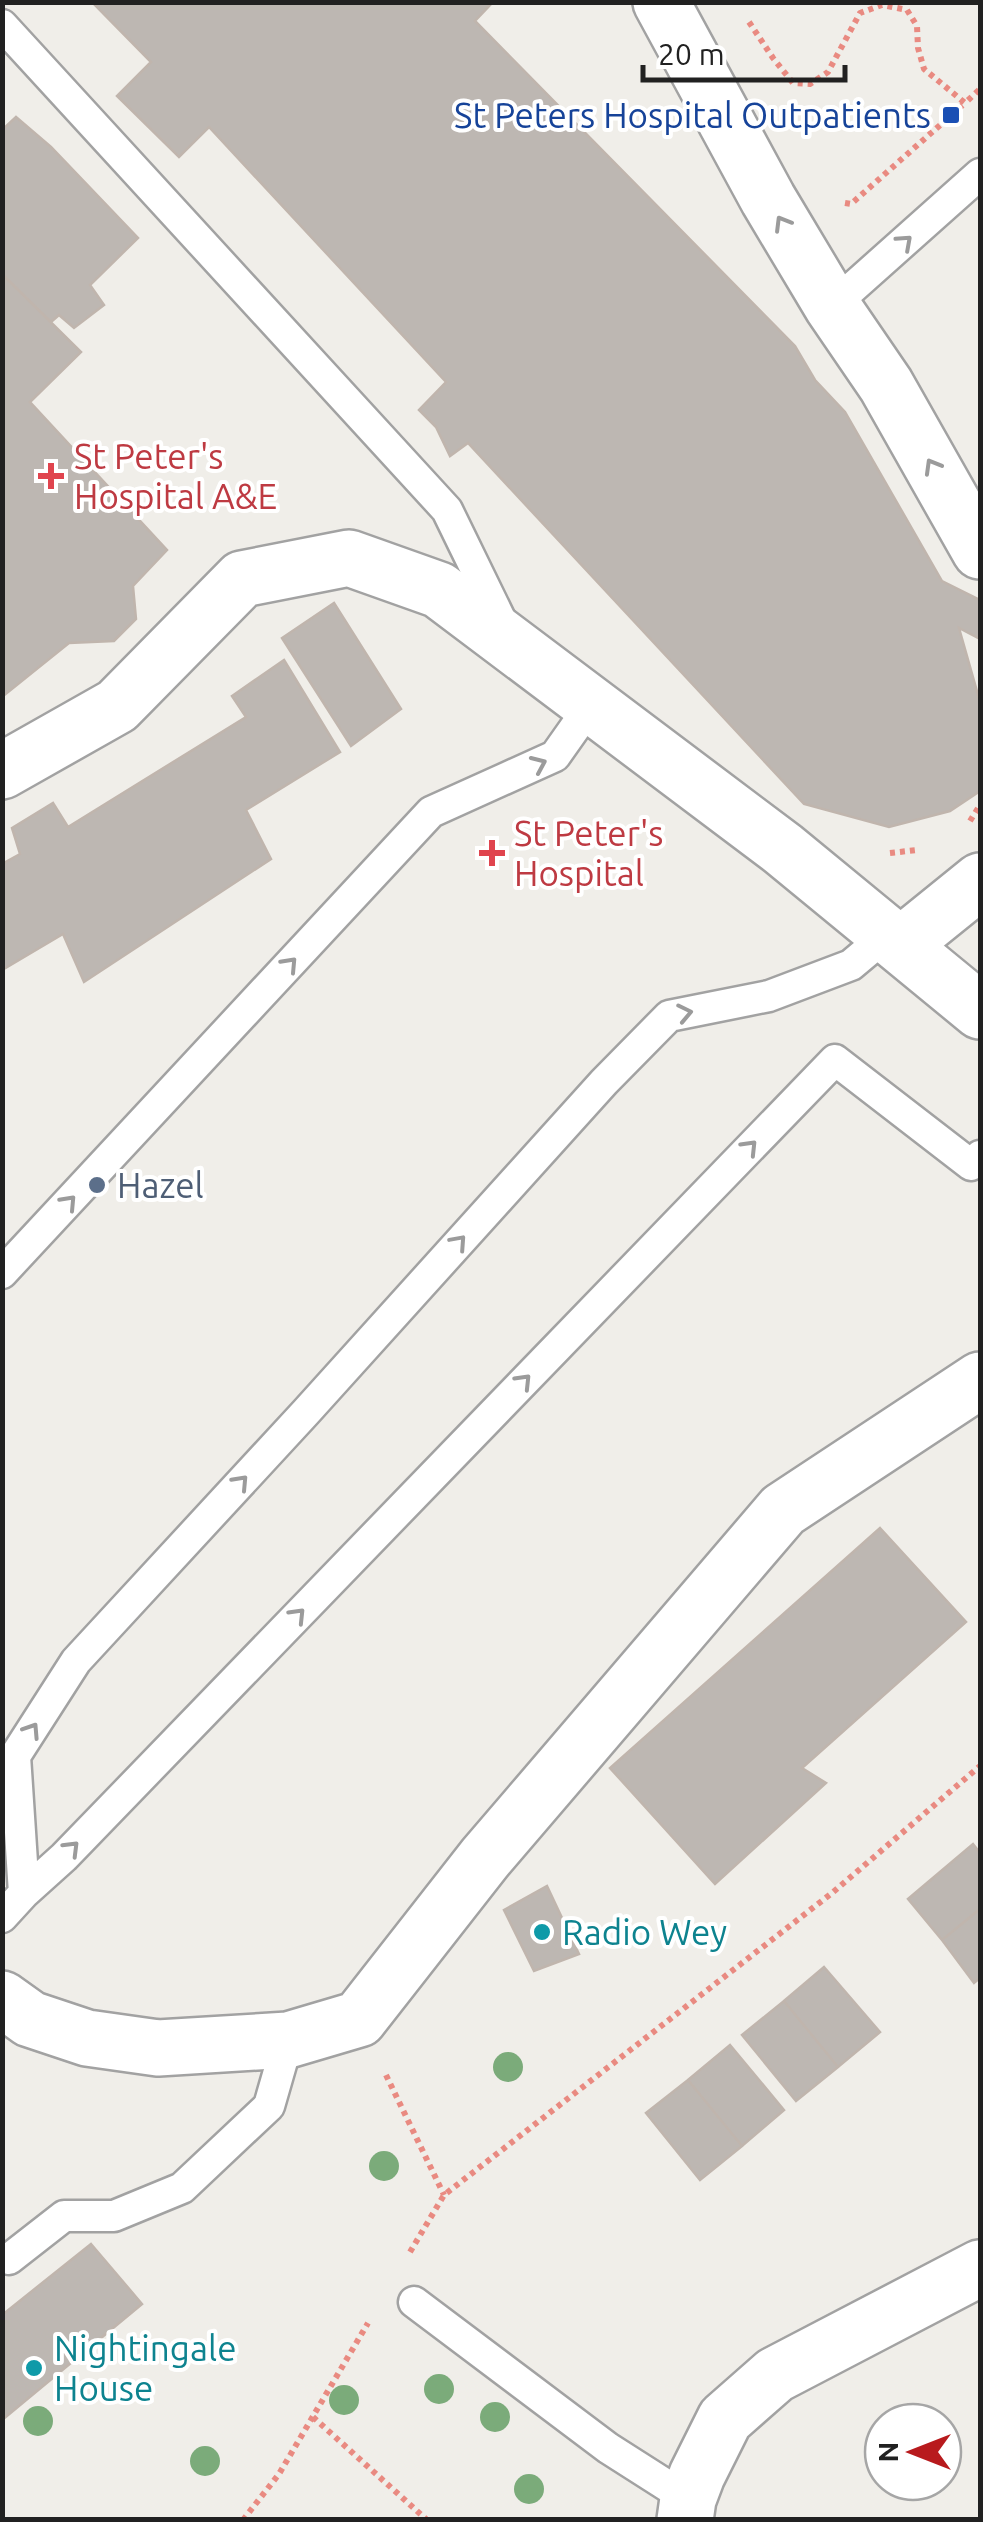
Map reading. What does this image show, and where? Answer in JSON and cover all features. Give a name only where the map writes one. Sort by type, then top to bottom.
[{"type":"street","points":[[660,2],[768,198],[832,306],[886,386],[980,551]]},
{"type":"street","points":[[2,771],[117,706],[242,579],[349,558],[439,590],[783,849],[980,1011]]},
{"type":"street","points":[[894,940],[980,881]]},
{"type":"street","points":[[2,1999],[30,2019],[88,2038],[158,2048],[288,2040],[359,2019],[485,1858],[783,1510],[980,1380]]},
{"type":"street","points":[[686,2509],[697,2475],[725,2420],[775,2375],[980,2268]]},
{"type":"lane","points":[[2,25],[447,510],[514,646]]},
{"type":"lane","points":[[832,306],[980,174]]},
{"type":"lane","points":[[2,1273],[431,812],[555,756],[591,705]]},
{"type":"lane","points":[[24,1892],[15,1756],[76,1660],[604,1082],[669,1016],[769,996],[852,965],[894,940]]},
{"type":"lane","points":[[2,1917],[834,1060],[971,1165],[980,1156]]},
{"type":"lane","points":[[8,2259],[64,2216],[114,2216],[182,2188],[269,2106],[288,2040]]},
{"type":"lane","points":[[414,2302],[686,2509]]},
{"type":"path","points":[[746,17],[793,83],[810,84],[828,72],[860,13],[882,5],[907,10],[917,26],[924,69],[965,103]]},
{"type":"path","points":[[835,202],[852,204],[980,88]]},
{"type":"path","points":[[958,830],[970,821],[980,805]]},
{"type":"path","points":[[885,854],[919,850]]},
{"type":"path","points":[[409,2254],[444,2195],[832,1893],[980,1766]]},
{"type":"path","points":[[359,2019],[444,2195]]},
{"type":"path","points":[[243,2520],[279,2474],[372,2316]]},
{"type":"path","points":[[313,2417],[427,2520]]},
{"type":"building","points":[[92,2],[493,2],[475,21],[795,346],[815,380],[845,412],[942,581],[980,600],[980,639],[959,628],[980,702],[980,791],[950,811],[889,827],[804,804],[468,443],[450,456],[436,427],[419,410],[446,382],[209,127],[179,157],[117,96],[151,62]]},
{"type":"building","points":[[16,117],[51,147],[138,238],[90,285],[104,305],[74,328],[59,315],[51,322],[2,274],[2,130]]},
{"type":"building","name":"St Peter's Hospital A&E","points":[[2,274],[81,352],[30,402],[167,550],[133,586],[136,619],[114,641],[69,643],[2,697]]},
{"type":"building","points":[[334,603],[401,709],[351,746],[282,638]]},
{"type":"building","points":[[284,660],[340,752],[246,810],[271,859],[84,982],[63,934],[2,970],[2,864],[20,854],[12,828],[53,803],[68,827],[246,717],[232,696]]},
{"type":"building","points":[[880,1528],[966,1622],[802,1768],[826,1783],[715,1884],[610,1768]]},
{"type":"building","points":[[973,1844],[980,1853],[980,1909],[942,1940],[908,1899]]},
{"type":"building","name":"Radio Wey","points":[[547,1886],[579,1954],[534,1971],[504,1910]]},
{"type":"building","points":[[980,1909],[980,1978],[974,1983],[942,1940]]},
{"type":"building","points":[[824,1967],[880,2032],[838,2067],[784,2001]]},
{"type":"building","points":[[784,2001],[838,2067],[796,2101],[742,2035]]},
{"type":"building","points":[[730,2045],[784,2110],[742,2146],[688,2080]]},
{"type":"building","points":[[688,2080],[742,2146],[700,2180],[646,2113]]},
{"type":"building","name":"Nightingale House","points":[[91,2244],[142,2304],[2,2420],[2,2315]]},
{"type":"place","name":"St Peters Hospital Outpatients","points":[[951,115]]},
{"type":"place","name":"St Peter's Hospital A&E","points":[[51,476]]},
{"type":"place","name":"St Peter's Hospital","points":[[492,853]]},
{"type":"place","name":"Hazel","points":[[97,1185]]},
{"type":"place","name":"Radio Wey","points":[[542,1932]]},
{"type":"place","name":"Nightingale House","points":[[34,2368]]}]
